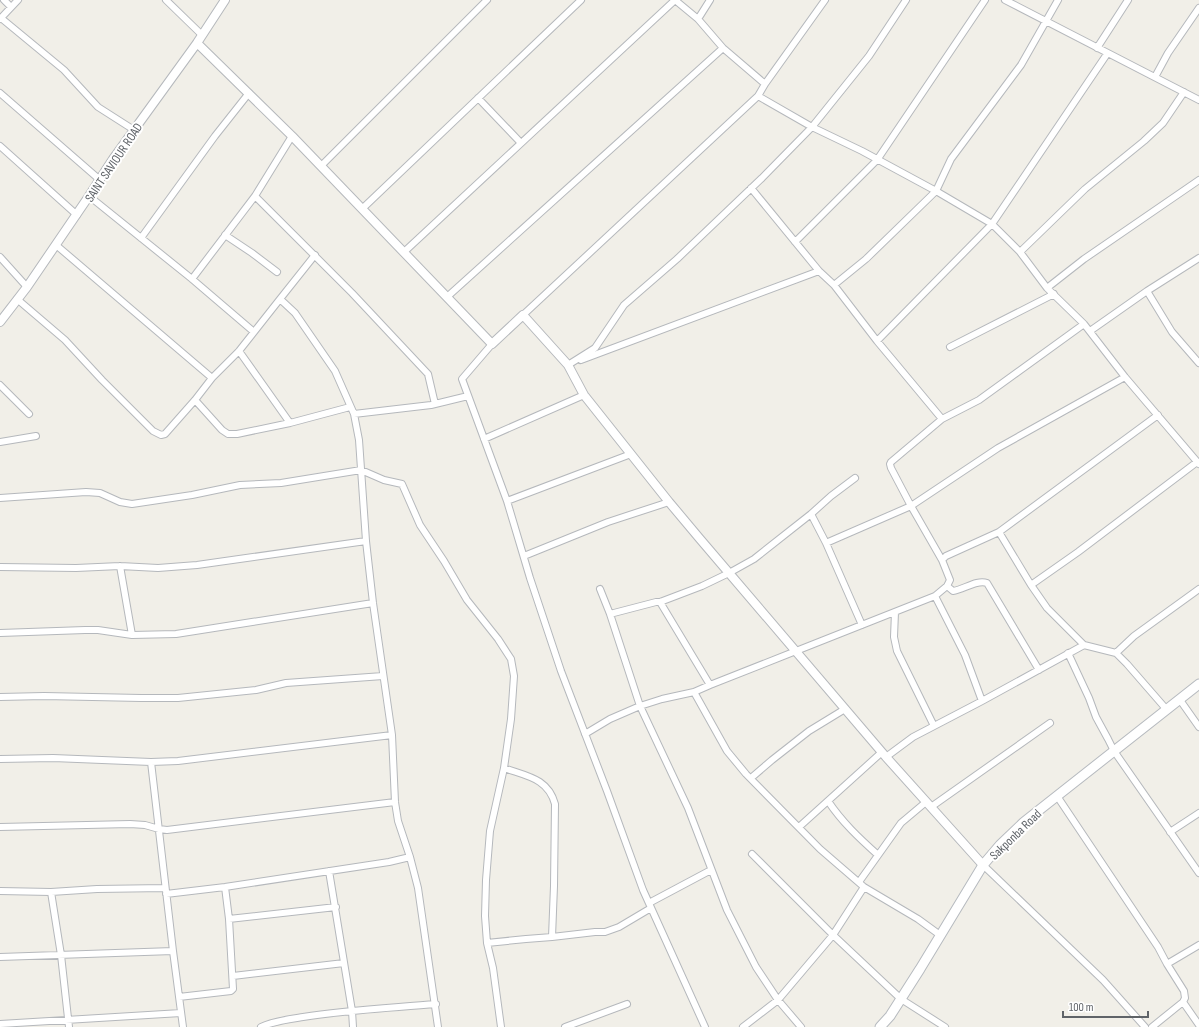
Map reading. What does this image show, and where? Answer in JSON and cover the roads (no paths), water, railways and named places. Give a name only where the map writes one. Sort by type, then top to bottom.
[{"type":"main road","name":"Sakponba Road","points":[[880,1027],[890,1016],[901,999],[983,865],[1000,845],[1024,822],[1199,684]]},
{"type":"street","points":[[4,0],[11,7]]},
{"type":"street","points":[[18,0],[0,18],[64,70],[98,107],[134,130]]},
{"type":"street","points":[[166,0],[202,35]]},
{"type":"street","name":"SAINT SAVIOUR ROAD","points":[[0,322],[27,287],[134,130],[197,43],[225,0]]},
{"type":"street","points":[[321,166],[487,0]]},
{"type":"street","points":[[362,208],[581,0]]},
{"type":"street","points":[[404,252],[675,0],[698,19],[723,48],[765,84]]},
{"type":"street","points":[[698,19],[710,0]]},
{"type":"street","points":[[705,1027],[643,890],[561,671],[507,501],[462,379],[492,344],[758,96],[825,0]]},
{"type":"street","points":[[568,365],[595,348],[624,305],[677,259],[812,127],[869,56],[906,0]]},
{"type":"street","points":[[795,242],[877,160],[985,0]]},
{"type":"street","points":[[1004,0],[1199,100]]},
{"type":"street","points":[[834,285],[866,259],[936,191],[951,159],[1021,65],[1058,0]]},
{"type":"street","points":[[1097,48],[1128,0]]},
{"type":"street","points":[[1155,77],[1168,53],[1199,8]]},
{"type":"street","points":[[197,43],[292,136],[492,344]]},
{"type":"street","points":[[447,297],[723,48]]},
{"type":"street","points":[[877,342],[992,224],[1107,54]]},
{"type":"street","points":[[0,92],[100,180]]},
{"type":"street","points":[[1020,252],[1085,188],[1144,141],[1163,123],[1184,92]]},
{"type":"street","points":[[141,238],[215,136],[249,93]]},
{"type":"street","points":[[758,96],[812,127],[862,151],[936,191],[992,224],[1020,252],[1047,288],[1084,324],[1125,377],[1198,463],[1031,585]]},
{"type":"street","points":[[478,98],[521,144]]},
{"type":"street","points":[[192,279],[255,196],[292,136]]},
{"type":"street","points":[[0,146],[77,215]]},
{"type":"street","points":[[1047,288],[1084,259],[1199,180]]},
{"type":"street","points":[[751,188],[819,271],[834,285],[877,342],[942,419]]},
{"type":"street","points":[[89,196],[192,279],[254,332]]},
{"type":"street","points":[[255,196],[315,255],[428,374],[435,404]]},
{"type":"street","points":[[225,235],[277,272]]},
{"type":"street","points":[[56,245],[212,378]]},
{"type":"street","points":[[17,299],[65,340],[102,380],[153,431],[165,434],[212,378],[239,351],[315,255]]},
{"type":"street","points":[[0,258],[27,287]]},
{"type":"street","points":[[1090,331],[1147,291],[1199,258]]},
{"type":"street","points":[[568,365],[819,271]]},
{"type":"street","points":[[1147,291],[1172,332],[1198,360]]},
{"type":"street","points":[[950,347],[1054,294]]},
{"type":"street","points":[[280,299],[294,313],[335,371],[350,408],[354,414],[359,440],[366,541],[373,603],[392,735],[395,802],[398,821],[410,857],[418,888],[436,1004],[438,1027]]},
{"type":"street","points":[[523,315],[568,365],[584,395],[669,502],[884,755],[983,865],[1103,980],[1144,1027]]},
{"type":"street","points":[[585,734],[610,719],[640,706],[662,699],[694,692],[935,596],[947,586],[950,580],[942,560],[891,468],[891,462],[942,419],[979,400],[1084,324]]},
{"type":"street","points":[[239,351],[290,422]]},
{"type":"street","points":[[826,543],[911,506],[998,448],[1125,377]]},
{"type":"street","points":[[0,385],[29,414]]},
{"type":"street","points":[[484,439],[584,395]]},
{"type":"street","points":[[354,414],[435,404],[468,396]]},
{"type":"street","points":[[195,400],[222,430],[228,434],[238,434],[350,408]]},
{"type":"street","points":[[942,560],[946,556],[999,532],[1158,415]]},
{"type":"street","points":[[0,442],[36,436]]},
{"type":"street","points":[[507,501],[631,454]]},
{"type":"street","points":[[0,498],[86,492],[100,493],[120,502],[132,504],[192,495],[240,485],[281,483],[361,470],[384,480],[402,484],[420,525],[444,561],[467,600],[498,639],[511,660],[514,676],[511,719],[504,768],[490,831],[486,880],[485,916],[501,1027]]},
{"type":"street","points":[[610,614],[660,602],[702,586],[729,573],[754,559],[855,478]]},
{"type":"street","points":[[524,556],[608,522],[669,502]]},
{"type":"street","points":[[811,514],[826,543],[862,625]]},
{"type":"street","points":[[999,532],[1031,585],[1047,608],[1084,645],[1116,653],[1167,710]]},
{"type":"street","points":[[0,568],[76,568],[120,566],[158,568],[366,541]]},
{"type":"street","points":[[120,566],[132,635]]},
{"type":"street","points":[[947,586],[953,591],[980,582],[987,583],[1039,670]]},
{"type":"street","points":[[600,589],[610,614],[640,706],[688,808],[727,910],[756,967],[778,1000],[801,1027]]},
{"type":"street","points":[[1116,653],[1134,636],[1199,589]]},
{"type":"street","points":[[935,596],[965,655],[982,701]]},
{"type":"street","points":[[660,602],[710,685]]},
{"type":"street","points":[[0,633],[98,630],[132,635],[176,634],[373,603]]},
{"type":"street","points":[[895,612],[894,637],[897,651],[934,726]]},
{"type":"street","points":[[799,827],[884,755],[913,737],[1084,645]]},
{"type":"street","points":[[1068,654],[1096,716],[1114,751],[1199,873]]},
{"type":"street","points":[[0,697],[44,696],[178,698],[256,690],[286,683],[383,676]]},
{"type":"street","points":[[694,692],[727,751],[820,849],[862,884],[918,919],[940,935]]},
{"type":"street","points":[[1180,700],[1199,727]]},
{"type":"street","points":[[751,778],[809,731],[845,709]]},
{"type":"street","points":[[743,1027],[778,1000],[833,935],[878,855],[901,823],[1050,723]]},
{"type":"street","points":[[0,759],[53,758],[151,762],[392,735]]},
{"type":"street","points":[[151,762],[183,1027]]},
{"type":"street","points":[[504,768],[542,782],[554,798],[554,886],[552,937]]},
{"type":"street","points":[[1057,796],[1158,948],[1184,991],[1185,998],[1183,1002],[1152,1027]]},
{"type":"street","points":[[828,801],[838,816],[878,855]]},
{"type":"street","points":[[0,827],[130,824],[145,825],[167,830],[395,802]]},
{"type":"street","points":[[1170,832],[1199,813]]},
{"type":"street","points":[[752,854],[833,935],[901,999],[945,1027]]},
{"type":"street","points":[[0,891],[51,892],[97,889],[166,891],[225,887],[389,862],[410,857]]},
{"type":"street","points":[[488,943],[605,932],[619,927],[650,906],[711,870]]},
{"type":"street","points":[[329,871],[336,907],[352,1011],[353,1027]]},
{"type":"street","points":[[179,997],[231,991],[233,987],[229,919],[225,887]]},
{"type":"street","points":[[51,892],[61,955],[69,1027]]},
{"type":"street","points":[[229,919],[336,907]]},
{"type":"street","points":[[1167,964],[1199,946]]},
{"type":"street","points":[[0,957],[173,951]]},
{"type":"street","points":[[233,976],[344,963]]},
{"type":"street","points":[[1183,1002],[1199,1025]]},
{"type":"street","points":[[261,1027],[288,1020],[352,1011],[436,1004]]},
{"type":"street","points":[[565,1027],[627,1004]]},
{"type":"street","points":[[0,1024],[181,1013]]}]
